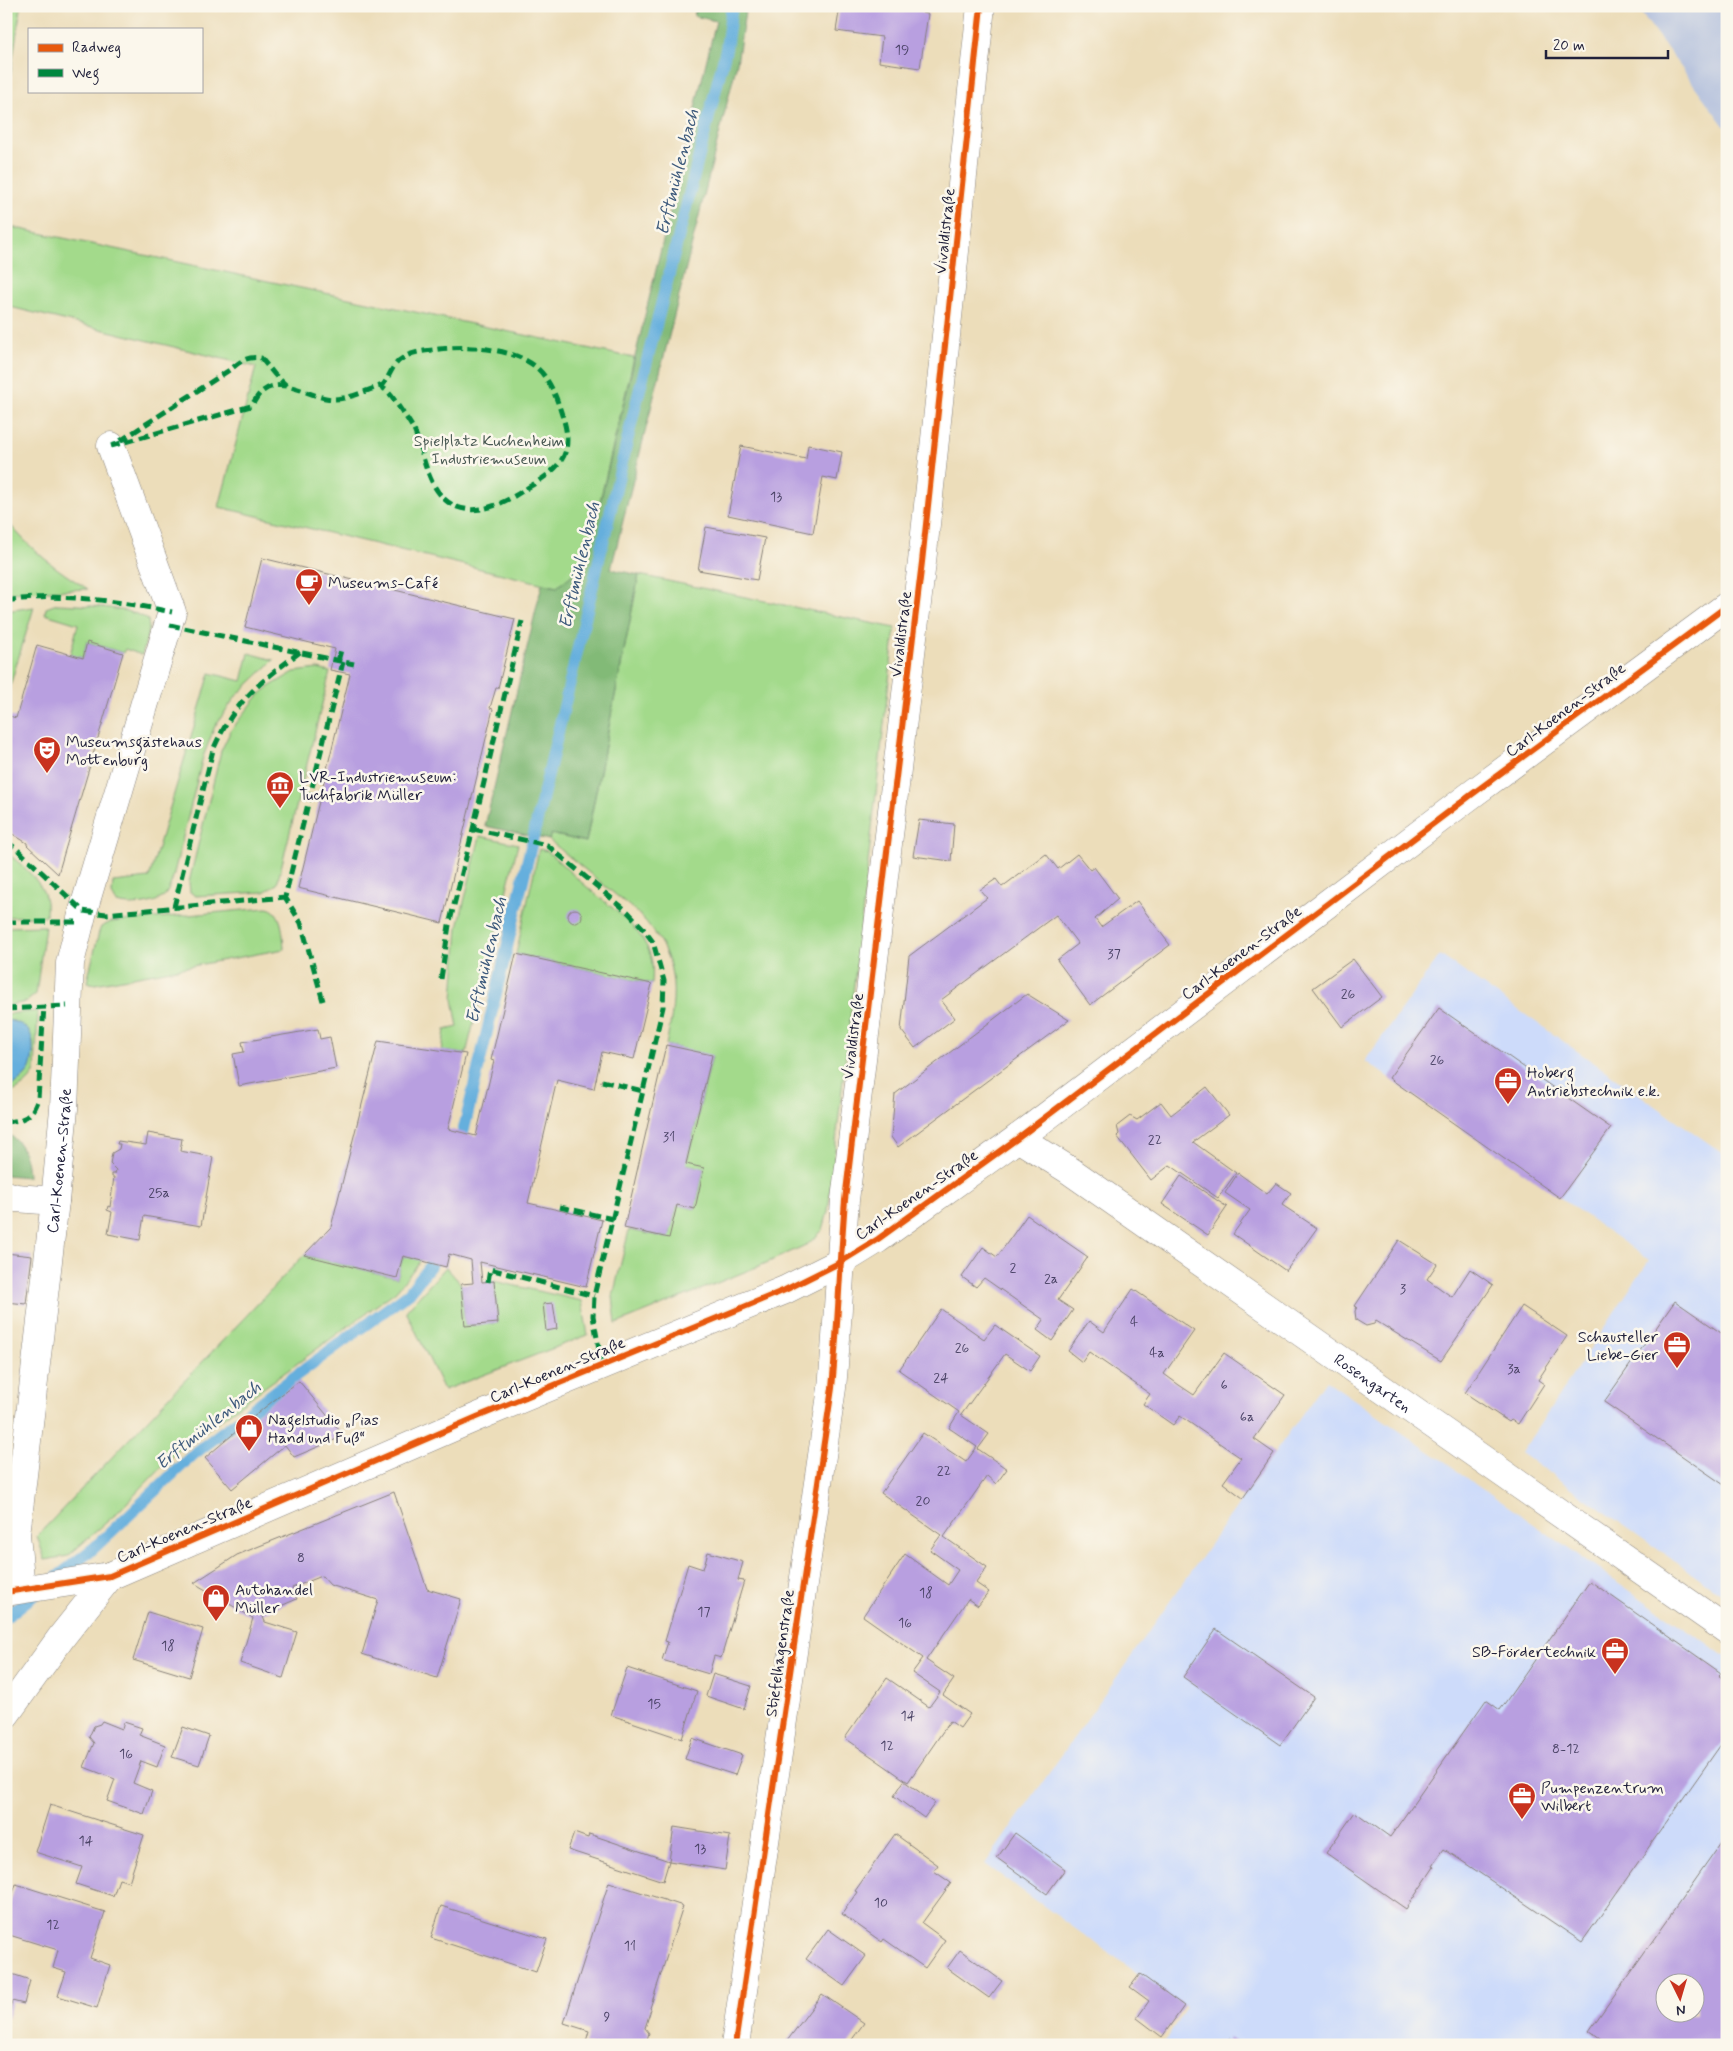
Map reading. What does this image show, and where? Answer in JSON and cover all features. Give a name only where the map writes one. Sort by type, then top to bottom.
[{"type":"street","name":"Vivaldistraße","points":[[840,1263],[845,1200],[922,562],[981,6]]},
{"type":"street","name":"Carl-Koenen-Straße","points":[[111,446],[172,612],[70,963],[64,1109],[16,1535],[14,1591],[110,1576],[477,1417],[785,1290],[840,1263],[878,1239],[1018,1138],[1463,801],[1727,606]]},
{"type":"street","name":"Rosengarten","points":[[1018,1138],[1077,1176],[1727,1630]]},
{"type":"street","points":[[6,1195],[16,1198],[55,1201]]},
{"type":"street","name":"Stiefelhagenstraße","points":[[735,2045],[832,1388],[838,1331],[840,1263]]},
{"type":"street","points":[[6,1714],[63,1635],[110,1576]]},
{"type":"path","points":[[596,1079],[602,1081]]},
{"type":"shaded area","points":[[1636,6],[1727,6],[1727,130]]},
{"type":"shaded area","points":[[1440,955],[1727,1156],[1727,1598],[1521,1453],[1649,1260],[1365,1061]]},
{"type":"shaded area","points":[[1326,1380],[1727,1658],[1727,2045],[1162,2045],[1186,2008],[985,1864]]},
{"type":"green space","points":[[6,6],[21,6],[6,103]]},
{"type":"green space","points":[[696,6],[746,6],[737,63],[611,569],[639,575],[586,842],[551,834],[549,840],[485,826],[542,584],[557,587],[585,564],[716,21],[694,16]]},
{"type":"green space","name":"Spielplatz Kuchenheim Industriemuseum","points":[[6,226],[634,358],[585,564],[557,587],[219,507],[256,367],[6,306]]},
{"type":"green space","points":[[6,520],[44,558],[88,589],[6,593]]},
{"type":"green space","points":[[639,575],[895,628],[828,1211],[823,1230],[808,1244],[764,1264],[616,1324],[613,1296],[629,1230],[669,1238],[677,1205],[695,1209],[704,1168],[686,1164],[712,1056],[666,1045],[670,1026],[673,991],[672,975],[662,945],[652,929],[639,914],[549,840],[550,834],[586,842]]},
{"type":"green space","points":[[57,604],[118,609],[131,612],[148,620],[149,629],[142,655],[125,649],[123,653],[87,642],[83,658],[70,655],[78,624],[45,614],[46,608]]},
{"type":"green space","points":[[34,607],[6,699],[6,611]]},
{"type":"green space","points":[[249,653],[274,660],[236,696],[215,726],[203,757],[169,889],[160,899],[149,903],[135,905],[117,903],[112,894],[113,882],[149,878],[210,673],[242,681]]},
{"type":"green space","points":[[318,669],[330,672],[277,884],[264,892],[196,896],[190,892],[189,882],[221,751],[231,730],[258,696],[269,687],[294,672]]},
{"type":"green space","points":[[480,836],[518,844],[466,1054],[442,1051],[445,1030],[458,1027],[453,999],[458,927]]},
{"type":"green space","points":[[539,849],[547,851],[637,931],[650,956],[652,984],[516,954]]},
{"type":"green space","points":[[6,853],[23,866],[43,891],[46,899],[46,916],[6,917]]},
{"type":"green space","points":[[266,908],[276,913],[279,918],[284,949],[95,984],[87,982],[101,927],[111,922]]},
{"type":"green space","points":[[45,926],[36,994],[26,1002],[6,1006],[6,927]]},
{"type":"green space","points":[[38,1011],[35,1071],[23,1086],[6,1095],[6,1089],[21,1080],[29,1069],[33,1040],[14,1021],[6,1020],[6,1014]]},
{"type":"green space","points":[[6,1133],[21,1146],[27,1164],[28,1177],[6,1175]]},
{"type":"green space","points":[[304,1255],[397,1278],[403,1256],[421,1260],[396,1291],[175,1453],[116,1514],[68,1556],[45,1560],[37,1536]]},
{"type":"green space","points":[[446,1267],[461,1284],[465,1326],[498,1323],[494,1281],[582,1301],[588,1335],[444,1390],[406,1311]]},
{"type":"water","points":[[6,1020],[19,1023],[28,1030],[32,1039],[33,1052],[28,1072],[18,1082],[6,1089]]},
{"type":"building","points":[[840,6],[923,6],[922,13],[928,14],[920,68],[879,62],[882,37],[836,31]]},
{"type":"building","points":[[808,445],[842,452],[837,480],[823,477],[813,533],[728,515],[741,446],[806,459]]},
{"type":"building","points":[[706,527],[765,538],[757,580],[698,570]]},
{"type":"building","points":[[262,558],[515,619],[498,688],[496,688],[490,708],[493,709],[442,923],[298,888],[350,674],[330,670],[335,649],[245,627]]},
{"type":"building","name":"Museumsgästehaus Mottenburg","points":[[87,642],[123,653],[58,874],[27,843],[6,830],[6,715],[16,718],[37,645],[83,658]]},
{"type":"building","points":[[919,820],[954,824],[951,861],[913,856]]},
{"type":"building","points":[[1046,854],[1058,869],[1077,854],[1090,870],[1094,867],[1118,899],[1095,919],[1101,927],[1137,901],[1170,945],[1090,1005],[1057,960],[1078,944],[1056,915],[941,1000],[955,1018],[915,1048],[901,1030],[909,956],[987,898],[980,890],[996,879],[1002,887]]},
{"type":"building","points":[[572,909],[578,909],[582,916],[578,923],[572,923],[568,919],[568,913]]},
{"type":"building","points":[[516,954],[652,984],[634,1059],[602,1052],[594,1089],[557,1080],[528,1203],[602,1220],[586,1287],[480,1262],[482,1282],[494,1281],[498,1323],[465,1326],[461,1284],[473,1283],[471,1260],[449,1254],[446,1267],[403,1256],[397,1278],[304,1255],[331,1227],[378,1041],[466,1054],[448,1129],[476,1136],[494,1061],[491,1060]]},
{"type":"building","points":[[1353,959],[1382,997],[1342,1027],[1313,988]]},
{"type":"building","points":[[1027,994],[1069,1020],[898,1147],[891,1137],[895,1094]]},
{"type":"building","points":[[1439,1008],[1611,1128],[1560,1198],[1389,1078]]},
{"type":"building","points":[[318,1029],[320,1039],[330,1037],[336,1068],[239,1086],[233,1054],[244,1052],[242,1042]]},
{"type":"building","points":[[666,1045],[712,1055],[686,1164],[704,1168],[695,1209],[677,1205],[669,1238],[624,1228]]},
{"type":"building","points":[[1207,1087],[1229,1115],[1193,1142],[1236,1173],[1218,1198],[1170,1165],[1151,1180],[1117,1136],[1119,1134],[1117,1126],[1130,1116],[1137,1120],[1161,1102],[1171,1115]]},
{"type":"building","points":[[148,1133],[182,1139],[180,1151],[213,1157],[201,1226],[144,1216],[140,1240],[108,1234],[112,1212],[107,1210],[108,1206],[110,1207],[114,1177],[112,1177],[112,1174],[115,1174],[116,1170],[110,1164],[112,1153],[119,1149],[120,1144],[117,1144],[118,1141],[146,1145]]},
{"type":"building","points":[[1238,1173],[1267,1194],[1276,1183],[1291,1193],[1282,1205],[1317,1228],[1286,1271],[1233,1234],[1250,1210],[1225,1193]]},
{"type":"building","points":[[1181,1176],[1227,1207],[1208,1235],[1162,1204]]},
{"type":"building","points":[[1027,1215],[1088,1257],[1058,1300],[1073,1310],[1052,1341],[1037,1330],[1044,1320],[984,1278],[976,1287],[962,1277],[983,1247],[997,1257]]},
{"type":"building","points":[[1399,1240],[1437,1264],[1427,1279],[1452,1297],[1470,1269],[1493,1285],[1441,1361],[1376,1321],[1374,1324],[1366,1326],[1356,1320],[1355,1311],[1357,1307],[1355,1306]]},
{"type":"building","points":[[6,1253],[32,1256],[26,1304],[6,1302]]},
{"type":"building","points":[[1133,1289],[1194,1331],[1164,1374],[1179,1385],[1194,1395],[1224,1353],[1285,1395],[1254,1439],[1274,1453],[1243,1498],[1223,1483],[1241,1458],[1180,1416],[1173,1425],[1143,1404],[1150,1394],[1089,1352],[1082,1362],[1068,1351],[1089,1321],[1104,1332]]},
{"type":"building","name":"Schausteller Liebe-Gier","points":[[1675,1301],[1727,1337],[1727,1487],[1604,1402]]},
{"type":"building","points":[[553,1303],[557,1329],[546,1331],[543,1304]]},
{"type":"building","points":[[1522,1306],[1567,1336],[1538,1380],[1544,1384],[1518,1424],[1511,1420],[1509,1422],[1465,1393]]},
{"type":"building","points":[[941,1309],[984,1339],[995,1325],[1040,1356],[1030,1371],[1005,1354],[961,1415],[989,1434],[978,1449],[1007,1469],[996,1484],[987,1476],[944,1537],[987,1567],[976,1583],[989,1592],[978,1606],[968,1599],[926,1660],[954,1679],[943,1695],[970,1714],[960,1728],[950,1721],[908,1782],[845,1738],[887,1678],[929,1707],[940,1692],[912,1673],[923,1658],[863,1616],[905,1554],[948,1585],[958,1570],[930,1550],[941,1535],[881,1493],[923,1433],[966,1462],[977,1447],[949,1428],[959,1412],[899,1370]]},
{"type":"building","points":[[299,1381],[344,1436],[294,1457],[285,1445],[232,1489],[205,1458]]},
{"type":"building","points":[[394,1492],[427,1589],[461,1599],[437,1678],[362,1654],[378,1600],[330,1585],[322,1576],[292,1588],[297,1599],[262,1614],[265,1622],[297,1632],[283,1678],[240,1663],[253,1618],[194,1583],[237,1555]]},
{"type":"building","points":[[708,1552],[743,1562],[738,1580],[744,1581],[721,1658],[714,1656],[709,1674],[662,1660],[668,1642],[665,1641],[688,1564],[703,1569]]},
{"type":"building","points":[[1590,1581],[1721,1673],[1719,1675],[1727,1681],[1727,1736],[1582,1942],[1444,1849],[1406,1909],[1326,1853],[1355,1812],[1390,1837],[1486,1700],[1500,1710]]},
{"type":"building","points":[[148,1612],[203,1629],[189,1677],[133,1660]]},
{"type":"building","points":[[1216,1629],[1314,1697],[1280,1745],[1183,1677]]},
{"type":"building","points":[[627,1668],[697,1691],[682,1739],[611,1715]]},
{"type":"building","points":[[713,1674],[751,1686],[744,1709],[706,1696]]},
{"type":"building","points":[[102,1721],[122,1729],[124,1722],[142,1728],[139,1735],[165,1745],[157,1767],[141,1761],[133,1783],[152,1791],[144,1814],[107,1801],[115,1779],[84,1767],[94,1743],[89,1737],[94,1726]]},
{"type":"building","points":[[183,1727],[209,1736],[199,1765],[172,1757]]},
{"type":"building","points":[[692,1738],[742,1755],[735,1775],[685,1759]]},
{"type":"building","points":[[904,1781],[935,1803],[924,1818],[894,1796]]},
{"type":"building","points":[[50,1805],[144,1835],[129,1882],[119,1879],[113,1896],[76,1884],[82,1867],[35,1852]]},
{"type":"building","points":[[674,1827],[730,1836],[725,1870],[669,1861]]},
{"type":"building","points":[[574,1833],[588,1838],[589,1834],[669,1861],[663,1881],[568,1850]]},
{"type":"building","points":[[1015,1833],[1065,1869],[1047,1894],[997,1858]]},
{"type":"building","points":[[895,1834],[938,1865],[934,1871],[951,1883],[922,1923],[945,1940],[925,1968],[884,1939],[882,1942],[842,1914],[857,1892],[855,1891]]},
{"type":"building","points":[[1727,1835],[1727,2045],[1608,2045],[1589,2031]]},
{"type":"building","points":[[609,1882],[683,1906],[650,2008],[645,2028],[649,2033],[646,2043],[641,2045],[585,2045],[589,2031],[564,2023]]},
{"type":"building","points":[[16,1884],[105,1912],[90,1958],[110,1965],[97,2008],[58,1996],[66,1972],[53,1968],[58,1950],[6,1934],[6,1915]]},
{"type":"building","points":[[441,1906],[547,1939],[536,1972],[431,1938]]},
{"type":"building","points":[[828,1929],[866,1956],[844,1986],[806,1959]]},
{"type":"building","points":[[960,1950],[1002,1981],[989,1998],[947,1968]]},
{"type":"building","points":[[6,1972],[30,1980],[24,2004],[12,2001],[8,2018],[6,2017]]},
{"type":"building","points":[[1140,1974],[1184,2006],[1162,2037],[1137,2018],[1149,2001],[1130,1987]]},
{"type":"building","points":[[822,1994],[864,2023],[848,2045],[793,2045],[787,2041]]},
{"type":"building","points":[[1230,2038],[1240,2045],[1226,2045]]},
{"type":"waterway","name":"Erftmühlenbach","points":[[463,1133],[633,416],[726,49],[732,6]]},
{"type":"waterway","name":"Erftmühlenbach","points":[[56,1578],[94,1548],[194,1454],[294,1377],[409,1293],[432,1263]]},
{"type":"waterway","name":"Erftmühlenbach","points":[[6,1617],[38,1592]]},
{"type":"marked path","points":[[111,446],[251,406],[261,392],[271,387],[289,386],[325,398],[340,399],[352,396],[358,394],[377,387],[383,385],[396,363],[407,356],[425,351],[452,348],[481,348],[511,354],[525,360],[536,367],[545,377],[557,400],[564,420],[567,437],[565,454],[549,474],[506,501],[474,510],[457,507],[447,501],[433,484],[414,430],[391,396],[385,389],[382,388],[379,386]]},
{"type":"marked path","points":[[120,441],[248,358],[261,358],[287,386]]},
{"type":"marked path","points":[[6,601],[48,597],[89,599],[131,604],[172,612]]},
{"type":"marked path","points":[[441,979],[449,925],[522,621]]},
{"type":"marked path","points":[[170,625],[354,664]]},
{"type":"marked path","points":[[338,661],[341,650]]},
{"type":"marked path","points":[[174,907],[213,750],[221,733],[239,706],[249,695],[300,652]]},
{"type":"marked path","points":[[323,1001],[301,923],[285,897],[343,662]]},
{"type":"marked path","points":[[473,829],[547,845],[628,912],[642,927],[653,942],[664,981],[663,1007],[594,1296],[593,1316],[602,1365]]},
{"type":"marked path","points":[[6,841],[83,911],[106,914],[285,897]]},
{"type":"marked path","points":[[6,922],[81,922]]},
{"type":"marked path","points":[[6,1122],[26,1117],[33,1110],[38,1099],[44,1006]]},
{"type":"marked path","points":[[6,1009],[67,1006]]},
{"type":"marked path","points":[[602,1081],[643,1091]]},
{"type":"marked path","points":[[560,1207],[613,1219]]},
{"type":"marked path","points":[[488,1282],[490,1269],[594,1296]]},
{"type":"cycle path","points":[[735,2045],[832,1388],[845,1200],[922,562],[981,6]]},
{"type":"cycle path","points":[[6,1592],[110,1576],[477,1417],[785,1290],[839,1263],[878,1239],[1018,1138],[1471,795],[1727,606]]},
{"type":"place","name":"Museums-Café","points":[[309,606]]},
{"type":"place","name":"Museumsgästehaus Mottenburg","points":[[47,774]]},
{"type":"place","name":"LVR-Industriemuseum: Tuchfabrik Müller","points":[[280,809]]},
{"type":"place","name":"Hoberg Antriebstechnik e.k.","points":[[1508,1105]]},
{"type":"place","name":"Schausteller Liebe-Gier","points":[[1677,1369]]},
{"type":"place","name":"Nagelstudio „Pias Hand und Fuß“","points":[[249,1452]]},
{"type":"place","name":"Autohandel Müller","points":[[216,1622]]},
{"type":"place","name":"SB-Fördertechnik","points":[[1615,1675]]},
{"type":"place","name":"Pumpenzentrum Wilbert","points":[[1522,1820]]}]
